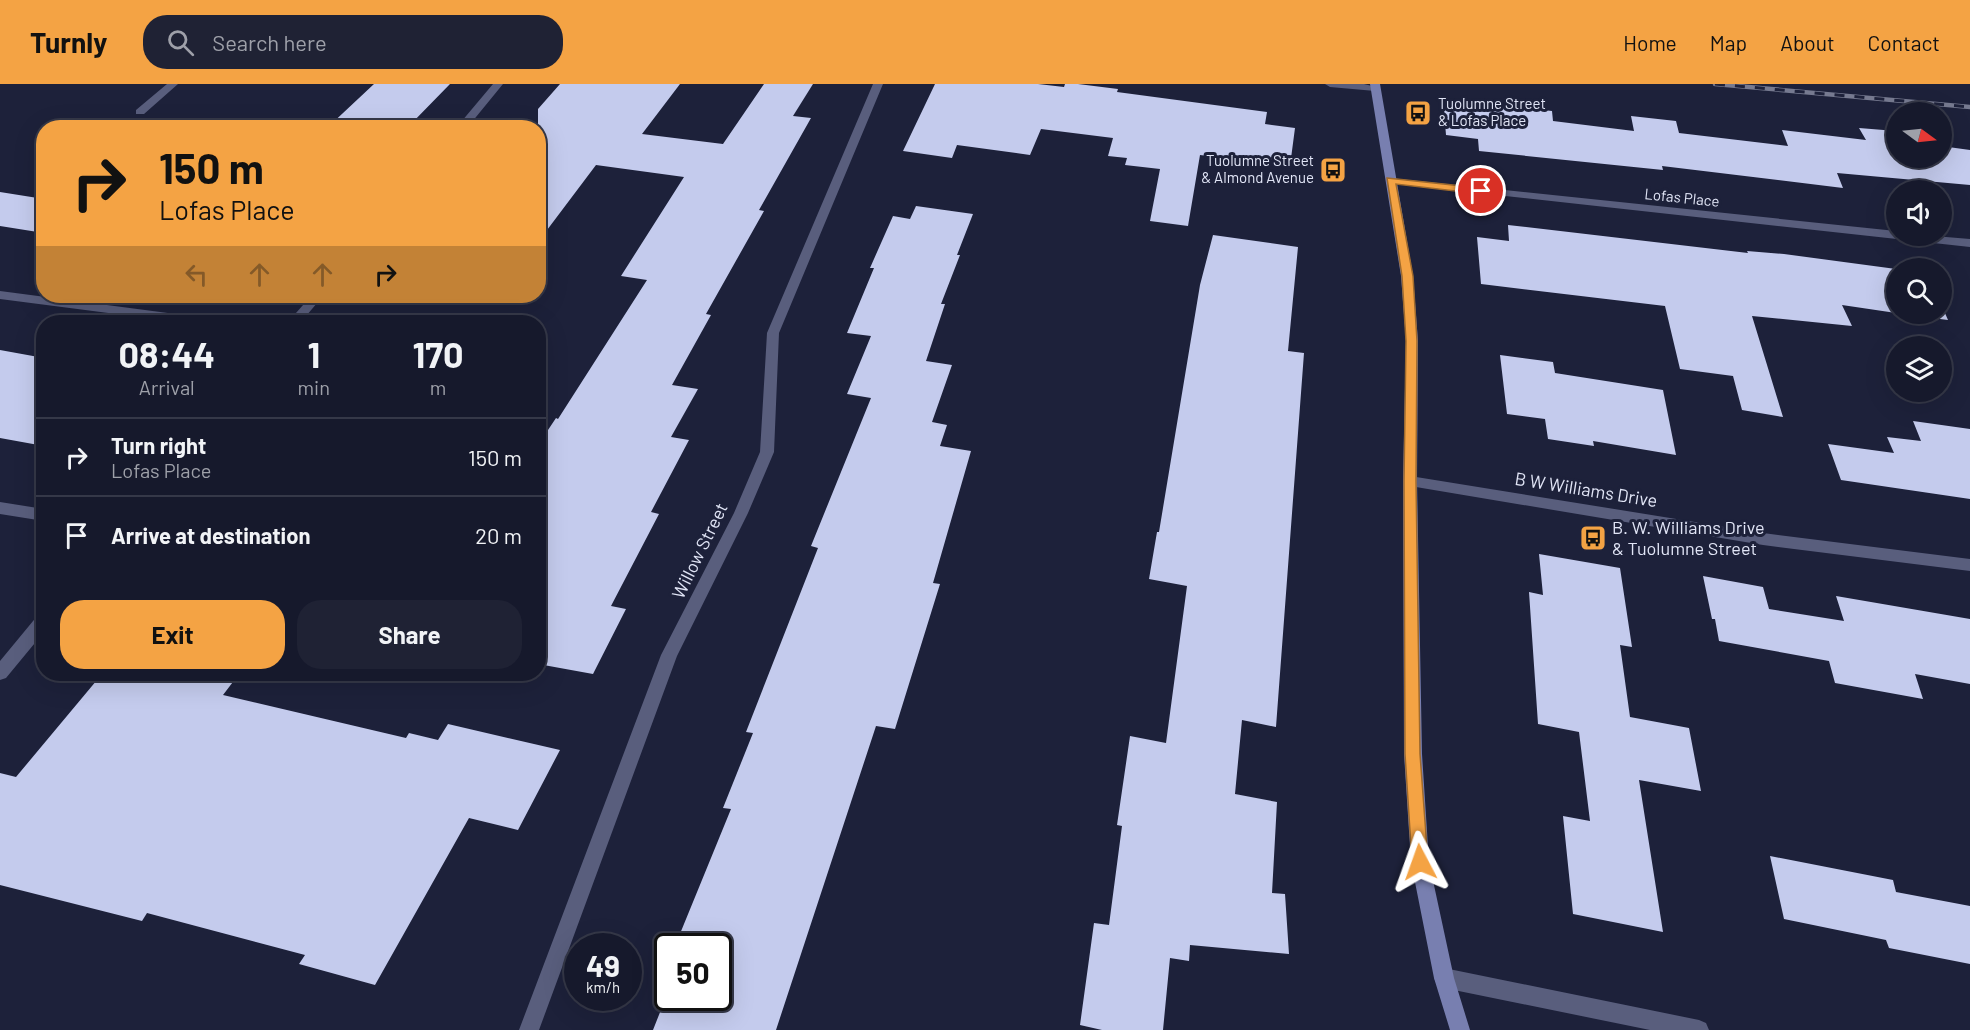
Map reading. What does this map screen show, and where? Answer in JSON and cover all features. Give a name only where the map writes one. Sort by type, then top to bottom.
[{"type":"main road","points":[[1375,86],[1407,276],[1411,330],[1413,754],[1418,840],[1420,862],[1444,978],[1460,1030]]},
{"type":"street","points":[[140,112],[173,84]]},
{"type":"street","points":[[468,120],[498,84]]},
{"type":"street","name":"Willow Street","points":[[529,1030],[669,656],[741,513],[767,452],[773,333],[878,84]]},
{"type":"street","points":[[1330,84],[1375,86]]},
{"type":"street","name":"Lofas Place","points":[[1390,181],[1970,243]]},
{"type":"street","points":[[0,295],[36,300]]},
{"type":"street","points":[[61,303],[153,315]]},
{"type":"street","points":[[300,315],[311,303]]},
{"type":"street","name":"B W Williams Drive","points":[[1410,481],[1764,538],[1970,565]]},
{"type":"street","points":[[0,508],[36,514]]},
{"type":"street","points":[[0,673],[36,630]]},
{"type":"street","points":[[1444,978],[1699,1030]]},
{"type":"building","points":[[374,84],[450,84],[415,120],[336,120]]},
{"type":"building","points":[[560,84],[680,84],[642,134],[723,144],[764,84],[813,84],[793,116],[811,118],[759,210],[764,211],[706,314],[711,315],[672,385],[698,389],[671,437],[689,440],[651,512],[659,514],[611,606],[626,609],[593,674],[546,665],[546,433],[556,418],[558,419],[647,280],[621,276],[684,177],[596,165],[546,231],[546,120],[538,120],[538,109]]},
{"type":"building","points":[[935,84],[1038,84],[1064,87],[1065,84],[1078,84],[1118,89],[1117,92],[1267,112],[1265,124],[1295,128],[1290,166],[1200,155],[1188,226],[1150,221],[1160,169],[1125,165],[1127,158],[1108,156],[1113,138],[1041,129],[1030,155],[957,145],[952,158],[903,151]]},
{"type":"building","points":[[1443,99],[1552,111],[1553,121],[1634,131],[1631,116],[1676,121],[1679,133],[1788,146],[1782,130],[1866,140],[1859,128],[1886,130],[1886,168],[1952,168],[1952,148],[1970,150],[1970,185],[1952,183],[1952,180],[1915,180],[1837,173],[1843,188],[1662,166],[1663,170],[1479,151],[1478,139],[1446,135]]},
{"type":"building","points":[[0,192],[36,198],[36,232],[0,226]]},
{"type":"building","points":[[916,206],[973,214],[941,304],[945,304],[926,361],[952,365],[932,422],[947,425],[940,446],[971,451],[933,583],[940,584],[895,729],[876,726],[776,1030],[653,1030],[660,1011],[732,1011],[732,933],[680,933],[731,809],[723,808],[753,733],[746,732],[818,548],[811,546],[871,398],[847,394],[871,336],[847,333],[874,268],[870,268],[893,216],[910,219]]},
{"type":"building","points":[[1508,225],[1748,253],[1747,251],[1784,254],[1886,268],[1886,312],[1842,305],[1852,326],[1752,316],[1783,417],[1742,410],[1733,376],[1680,369],[1665,306],[1481,284],[1477,237],[1509,241]]},
{"type":"building","points":[[1213,235],[1298,247],[1288,351],[1304,353],[1276,727],[1242,720],[1235,794],[1277,802],[1272,893],[1285,894],[1289,954],[1190,945],[1189,961],[1170,958],[1163,1030],[1102,1030],[1080,1025],[1094,923],[1109,925],[1122,826],[1117,825],[1130,736],[1166,743],[1187,586],[1149,579],[1157,532],[1159,532],[1200,285]]},
{"type":"building","points":[[0,350],[36,357],[36,445],[0,438]]},
{"type":"building","points":[[1500,355],[1553,362],[1555,373],[1663,390],[1676,455],[1593,441],[1594,446],[1548,439],[1545,419],[1507,414]]},
{"type":"building","points":[[1913,421],[1970,429],[1970,499],[1841,480],[1828,444],[1894,453],[1887,437],[1921,441]]},
{"type":"building","points":[[1539,554],[1620,568],[1632,647],[1620,645],[1630,717],[1689,728],[1701,791],[1639,780],[1663,932],[1573,914],[1563,816],[1590,821],[1579,732],[1538,724],[1529,592],[1543,595]]},
{"type":"building","points":[[1703,576],[1763,587],[1769,609],[1844,621],[1836,596],[1970,619],[1970,684],[1915,674],[1923,699],[1835,683],[1829,661],[1719,641]]},
{"type":"building","points":[[96,681],[234,681],[223,695],[406,738],[409,733],[438,740],[448,724],[560,750],[518,830],[469,818],[375,985],[299,964],[305,955],[147,913],[142,921],[0,885],[0,773],[16,777]]},
{"type":"building","points":[[1770,856],[1893,880],[1896,892],[1970,906],[1970,964],[1889,948],[1886,940],[1784,919]]},
{"type":"railway","points":[[1715,84],[1970,107]]},
{"type":"place","name":"Tuolumne Street & Lofas Place","points":[[1418,113]]},
{"type":"place","name":"Tuolumne Street & Almond Avenue","points":[[1333,170]]},
{"type":"place","name":"B. W. Williams Drive & Tuolumne Street","points":[[1593,538]]},
{"type":"route","points":[[1420,862],[1413,754],[1410,481],[1412,341],[1407,276],[1390,181],[1481,191]]}]
